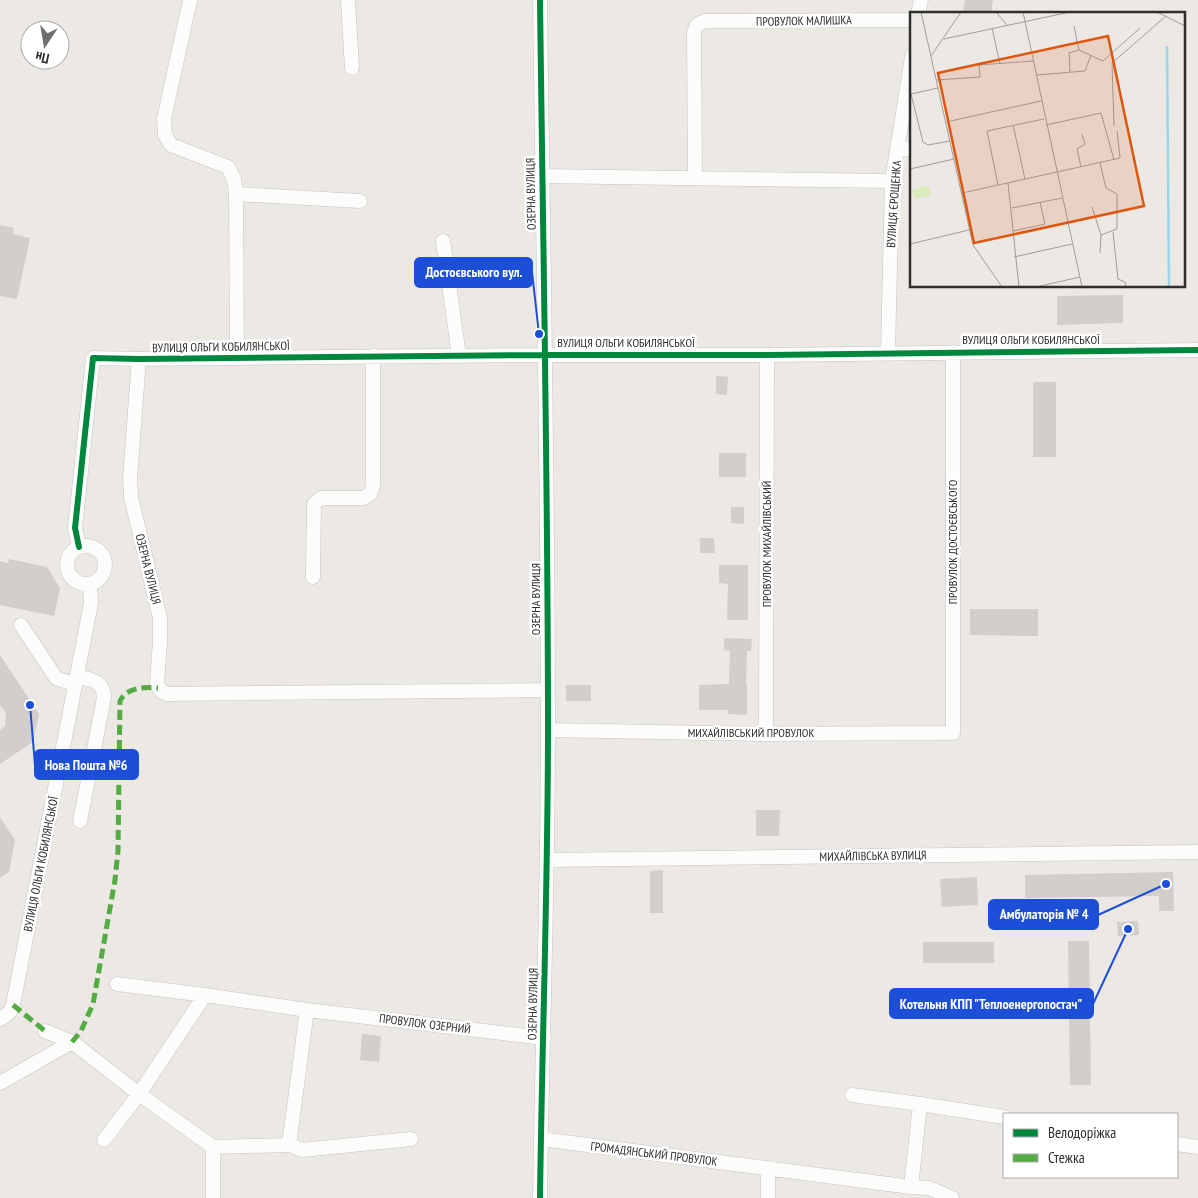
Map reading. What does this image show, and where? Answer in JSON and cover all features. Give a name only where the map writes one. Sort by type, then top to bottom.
[{"type":"street","name":"ВУЛИЦЯ ОЛЬГИ КОБИЛЯНСЬКОЇ","points":[[190,0],[164,119],[165,135],[170,144],[228,167],[234,179],[236,194],[237,357]]},
{"type":"street","points":[[348,0],[352,68]]},
{"type":"street","name":"ОЗЕРНА ВУЛИЦЯ","points":[[540,0],[546,355],[548,690],[547,860],[540,1198]]},
{"type":"street","name":"ПРОВУЛОК МАЛИШКА","points":[[696,178],[694,33],[697,25],[705,22],[910,20]]},
{"type":"street","name":"ВУЛИЦЯ ЄРОЩЕНКА","points":[[888,352],[892,181],[905,148],[910,83]]},
{"type":"street","points":[[542,176],[892,181]]},
{"type":"street","points":[[236,194],[360,201]]},
{"type":"street","points":[[443,240],[459,356]]},
{"type":"street","name":"ВУЛИЦЯ ОЛЬГИ КОБИЛЯНСЬКОЇ","points":[[79,547],[76,528],[93,358],[1198,350]]},
{"type":"street","name":"ПРОВУЛОК ДОСТОЄВСЬКОГО","points":[[953,352],[953,733]]},
{"type":"street","name":"ПРОВУЛОК МИХАЙЛІВСЬКИЙ","points":[[766,734],[767,354]]},
{"type":"street","points":[[313,577],[314,504],[321,498],[364,498],[370,494],[373,486],[373,356]]},
{"type":"street","name":"ОЗЕРНА ВУЛИЦЯ","points":[[139,359],[130,478],[131,497],[160,618],[157,684],[160,691],[168,694],[548,690]]},
{"type":"street","points":[[92,546],[98,549],[105,560],[106,566],[101,578],[90,585],[83,585],[77,582],[68,573],[67,561],[74,550],[79,547],[92,546]]},
{"type":"street","name":"ВУЛИЦЯ ОЛЬГИ КОБИЛЯНСЬКОЇ","points":[[0,1019],[10,1012],[13,1005],[91,603],[90,585]]},
{"type":"street","points":[[21,625],[56,678],[61,680],[98,682],[103,687],[104,698],[80,821]]},
{"type":"street","name":"МИХАЙЛІВСЬКИЙ ПРОВУЛОК","points":[[548,730],[766,734],[953,733]]},
{"type":"street","name":"МИХАЙЛІВСЬКА ВУЛИЦЯ","points":[[547,860],[1198,852]]},
{"type":"street","name":"ПРОВУЛОК ОЗЕРНИЙ","points":[[118,984],[307,1010],[544,1038]]},
{"type":"street","points":[[104,1140],[139,1094],[204,995]]},
{"type":"street","points":[[289,1145],[307,1010]]},
{"type":"street","points":[[45,1031],[72,1042],[139,1094],[214,1147],[289,1145],[302,1150],[410,1139]]},
{"type":"street","points":[[0,1083],[72,1042]]},
{"type":"street","points":[[852,1095],[1003,1117]]},
{"type":"street","points":[[911,1187],[920,1104]]},
{"type":"street","name":"ГРОМАДЯНСЬКИЙ ПРОВУЛОК","points":[[541,1139],[929,1188],[952,1198]]},
{"type":"street","points":[[1178,1144],[1198,1147]]},
{"type":"street","points":[[213,1198],[214,1147]]},
{"type":"street","points":[[768,1168],[768,1198]]},
{"type":"building","points":[[965,0],[993,0],[991,12],[963,12]]},
{"type":"building","points":[[0,225],[14,228],[13,234],[30,238],[17,299],[0,296]]},
{"type":"building","points":[[1123,295],[1123,323],[1057,325],[1057,296]]},
{"type":"building","points":[[716,376],[728,377],[727,395],[716,394]]},
{"type":"building","points":[[1033,382],[1056,382],[1056,457],[1033,457]]},
{"type":"building","points":[[719,453],[746,453],[746,477],[719,477]]},
{"type":"building","points":[[731,507],[744,507],[744,524],[731,523]]},
{"type":"building","points":[[700,538],[714,538],[715,553],[700,553]]},
{"type":"building","points":[[9,559],[47,567],[60,588],[54,616],[0,605],[0,561],[8,563]]},
{"type":"building","points":[[719,565],[748,565],[748,620],[727,620],[728,584],[719,583]]},
{"type":"building","points":[[970,609],[1038,609],[1038,636],[970,635]]},
{"type":"building","points":[[724,638],[752,639],[751,651],[747,651],[747,715],[728,714],[728,710],[699,710],[699,685],[729,684],[730,651],[724,650]]},
{"type":"building","points":[[0,655],[39,714],[33,742],[0,764],[0,730],[5,726],[6,713],[0,705]]},
{"type":"building","points":[[566,685],[591,685],[591,701],[566,701]]},
{"type":"building","points":[[756,810],[780,810],[779,836],[756,836]]},
{"type":"building","points":[[0,817],[15,840],[9,872],[0,878]]},
{"type":"building","points":[[663,870],[663,913],[650,913],[650,871]]},
{"type":"building","points":[[1173,872],[1174,911],[1159,911],[1159,896],[1025,898],[1025,875]]},
{"type":"building","points":[[977,877],[978,905],[942,907],[940,879]]},
{"type":"building","points":[[1138,921],[1139,935],[1118,936],[1117,922]]},
{"type":"building","points":[[1068,941],[1089,941],[1091,1085],[1070,1085]]},
{"type":"building","points":[[923,942],[994,942],[994,963],[923,963]]},
{"type":"building","points":[[362,1034],[381,1036],[379,1062],[360,1060]]},
{"type":"marked path","points":[[72,1042],[81,1031],[93,1004],[115,880],[118,851],[120,701],[131,690],[158,688]]},
{"type":"marked path","points":[[13,1005],[45,1031]]},
{"type":"cycle path","points":[[540,0],[548,728],[540,1198]]},
{"type":"cycle path","points":[[79,547],[75,528],[93,358],[767,355],[1198,350]]},
{"type":"place","name":"Достоєвського вул.","points":[[539,334]]},
{"type":"place","name":"Нова Пошта №6","points":[[30,705]]},
{"type":"place","name":"Амбулаторія № 4","points":[[1166,884]]},
{"type":"place","name":"Котельня КПП \"Теплоенергопостач\"","points":[[1128,929]]}]
